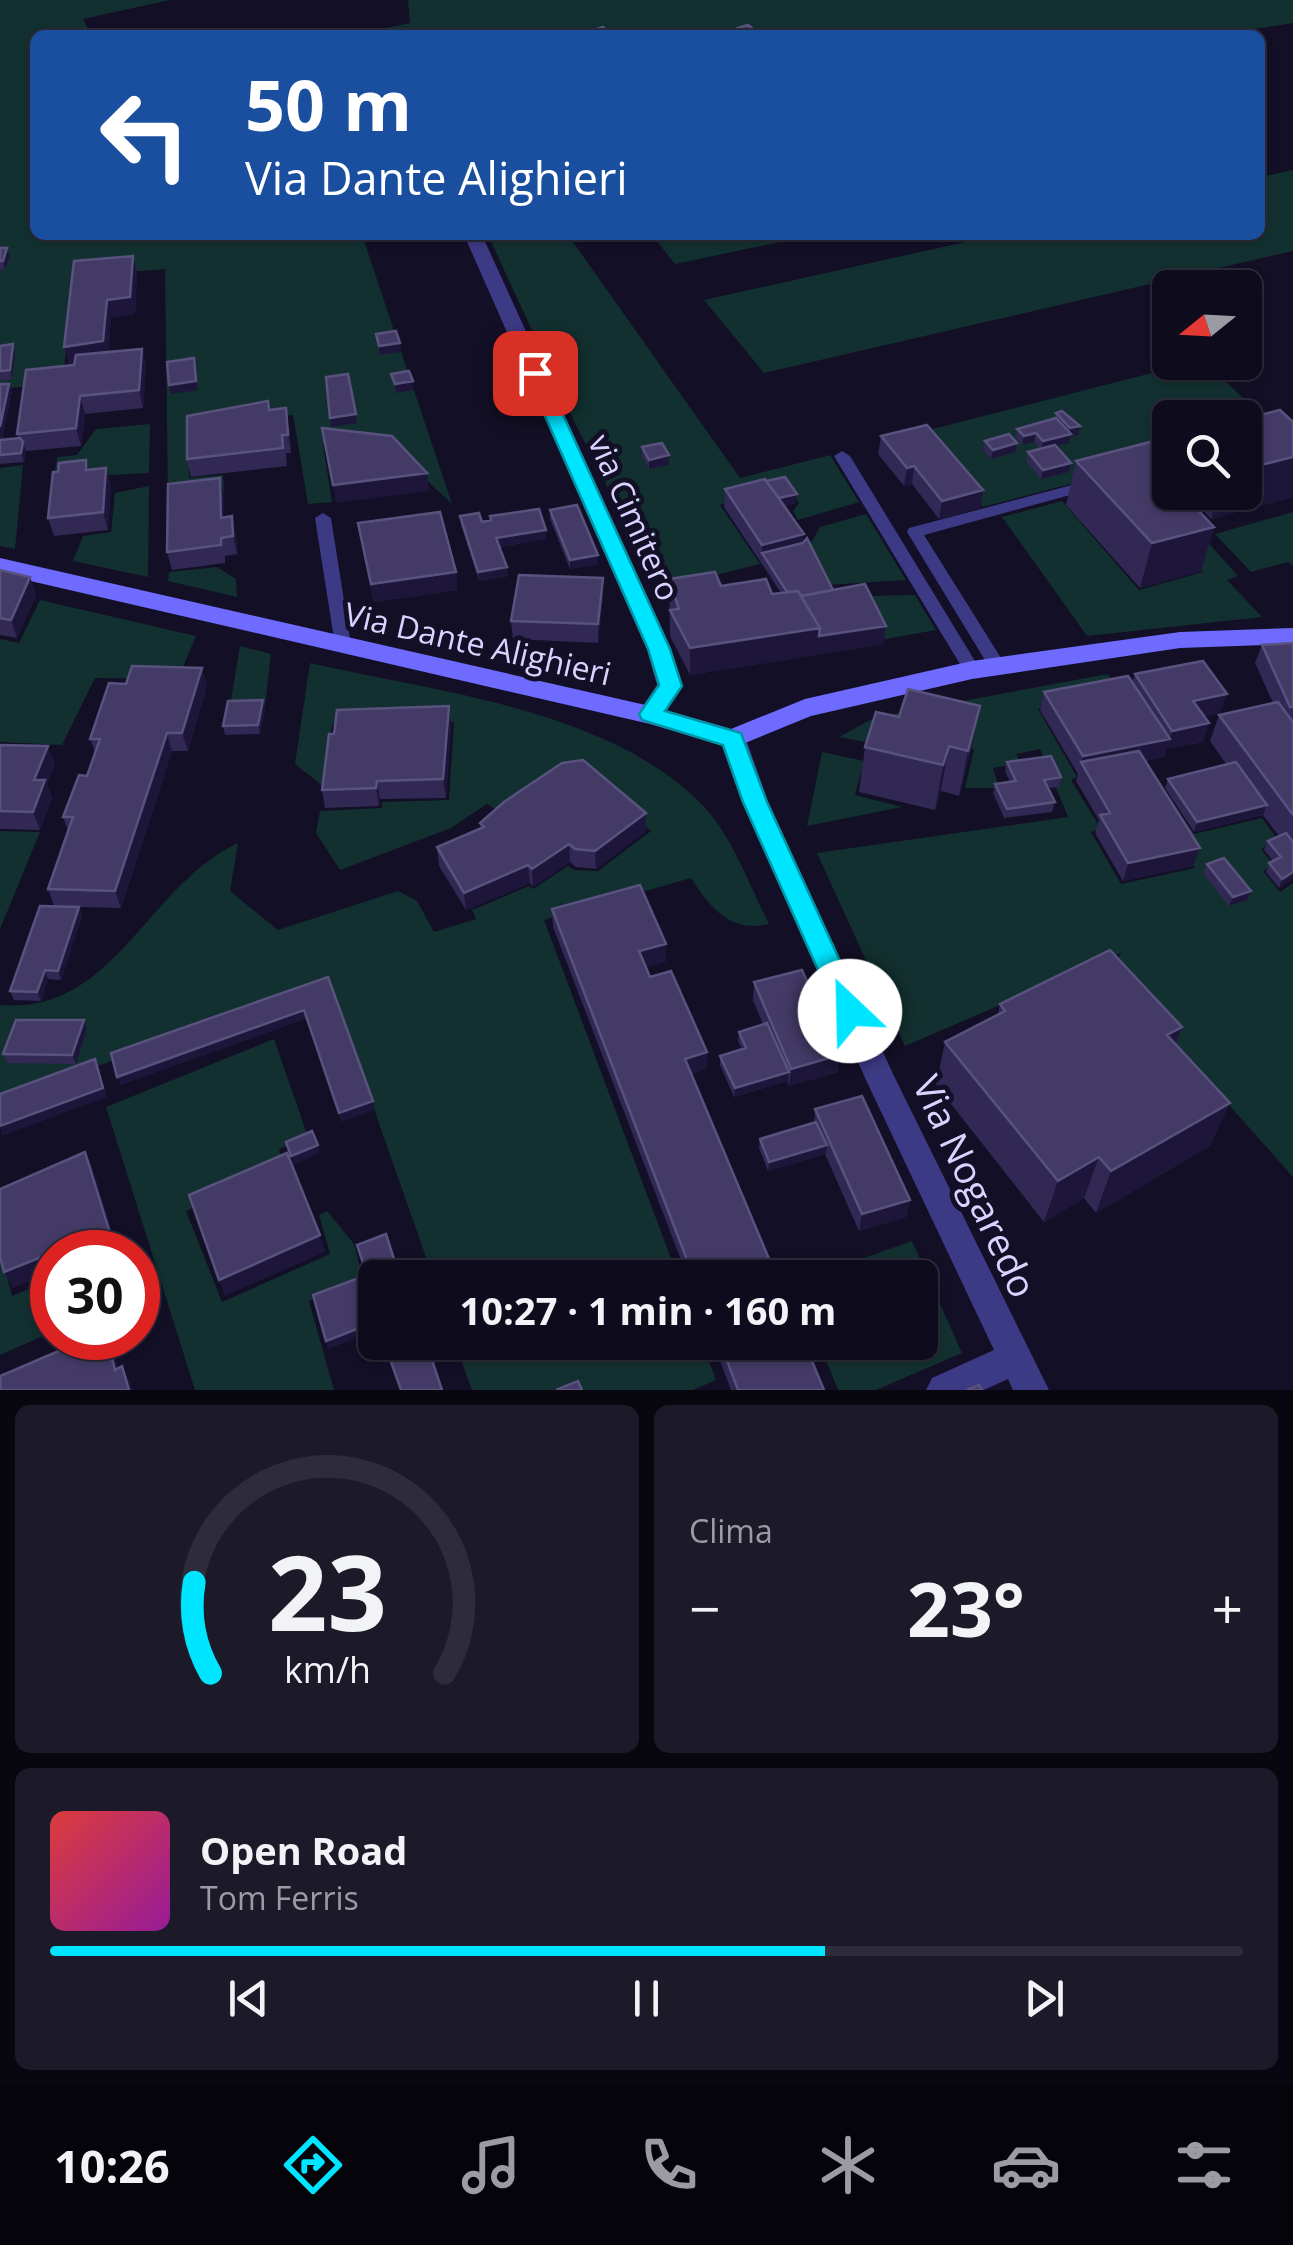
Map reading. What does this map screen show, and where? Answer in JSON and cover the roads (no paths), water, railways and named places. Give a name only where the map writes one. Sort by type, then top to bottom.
[{"type":"street","name":"via Cimitero","points":[[475,240],[659,649],[670,686],[650,714]]},
{"type":"street","name":"Via Dante Alighieri","points":[[0,566],[650,714],[733,739]]},
{"type":"street","points":[[733,739],[806,708],[984,668],[1180,640],[1293,636]]},
{"type":"street","name":"Via Nogaredo","points":[[733,739],[779,854],[1031,1390]]},
{"type":"street","points":[[944,1390],[1014,1359]]},
{"type":"lane","points":[[842,456],[984,668]]},
{"type":"lane","points":[[984,668],[915,532],[1115,479]]},
{"type":"lane","points":[[323,518],[343,644]]}]
